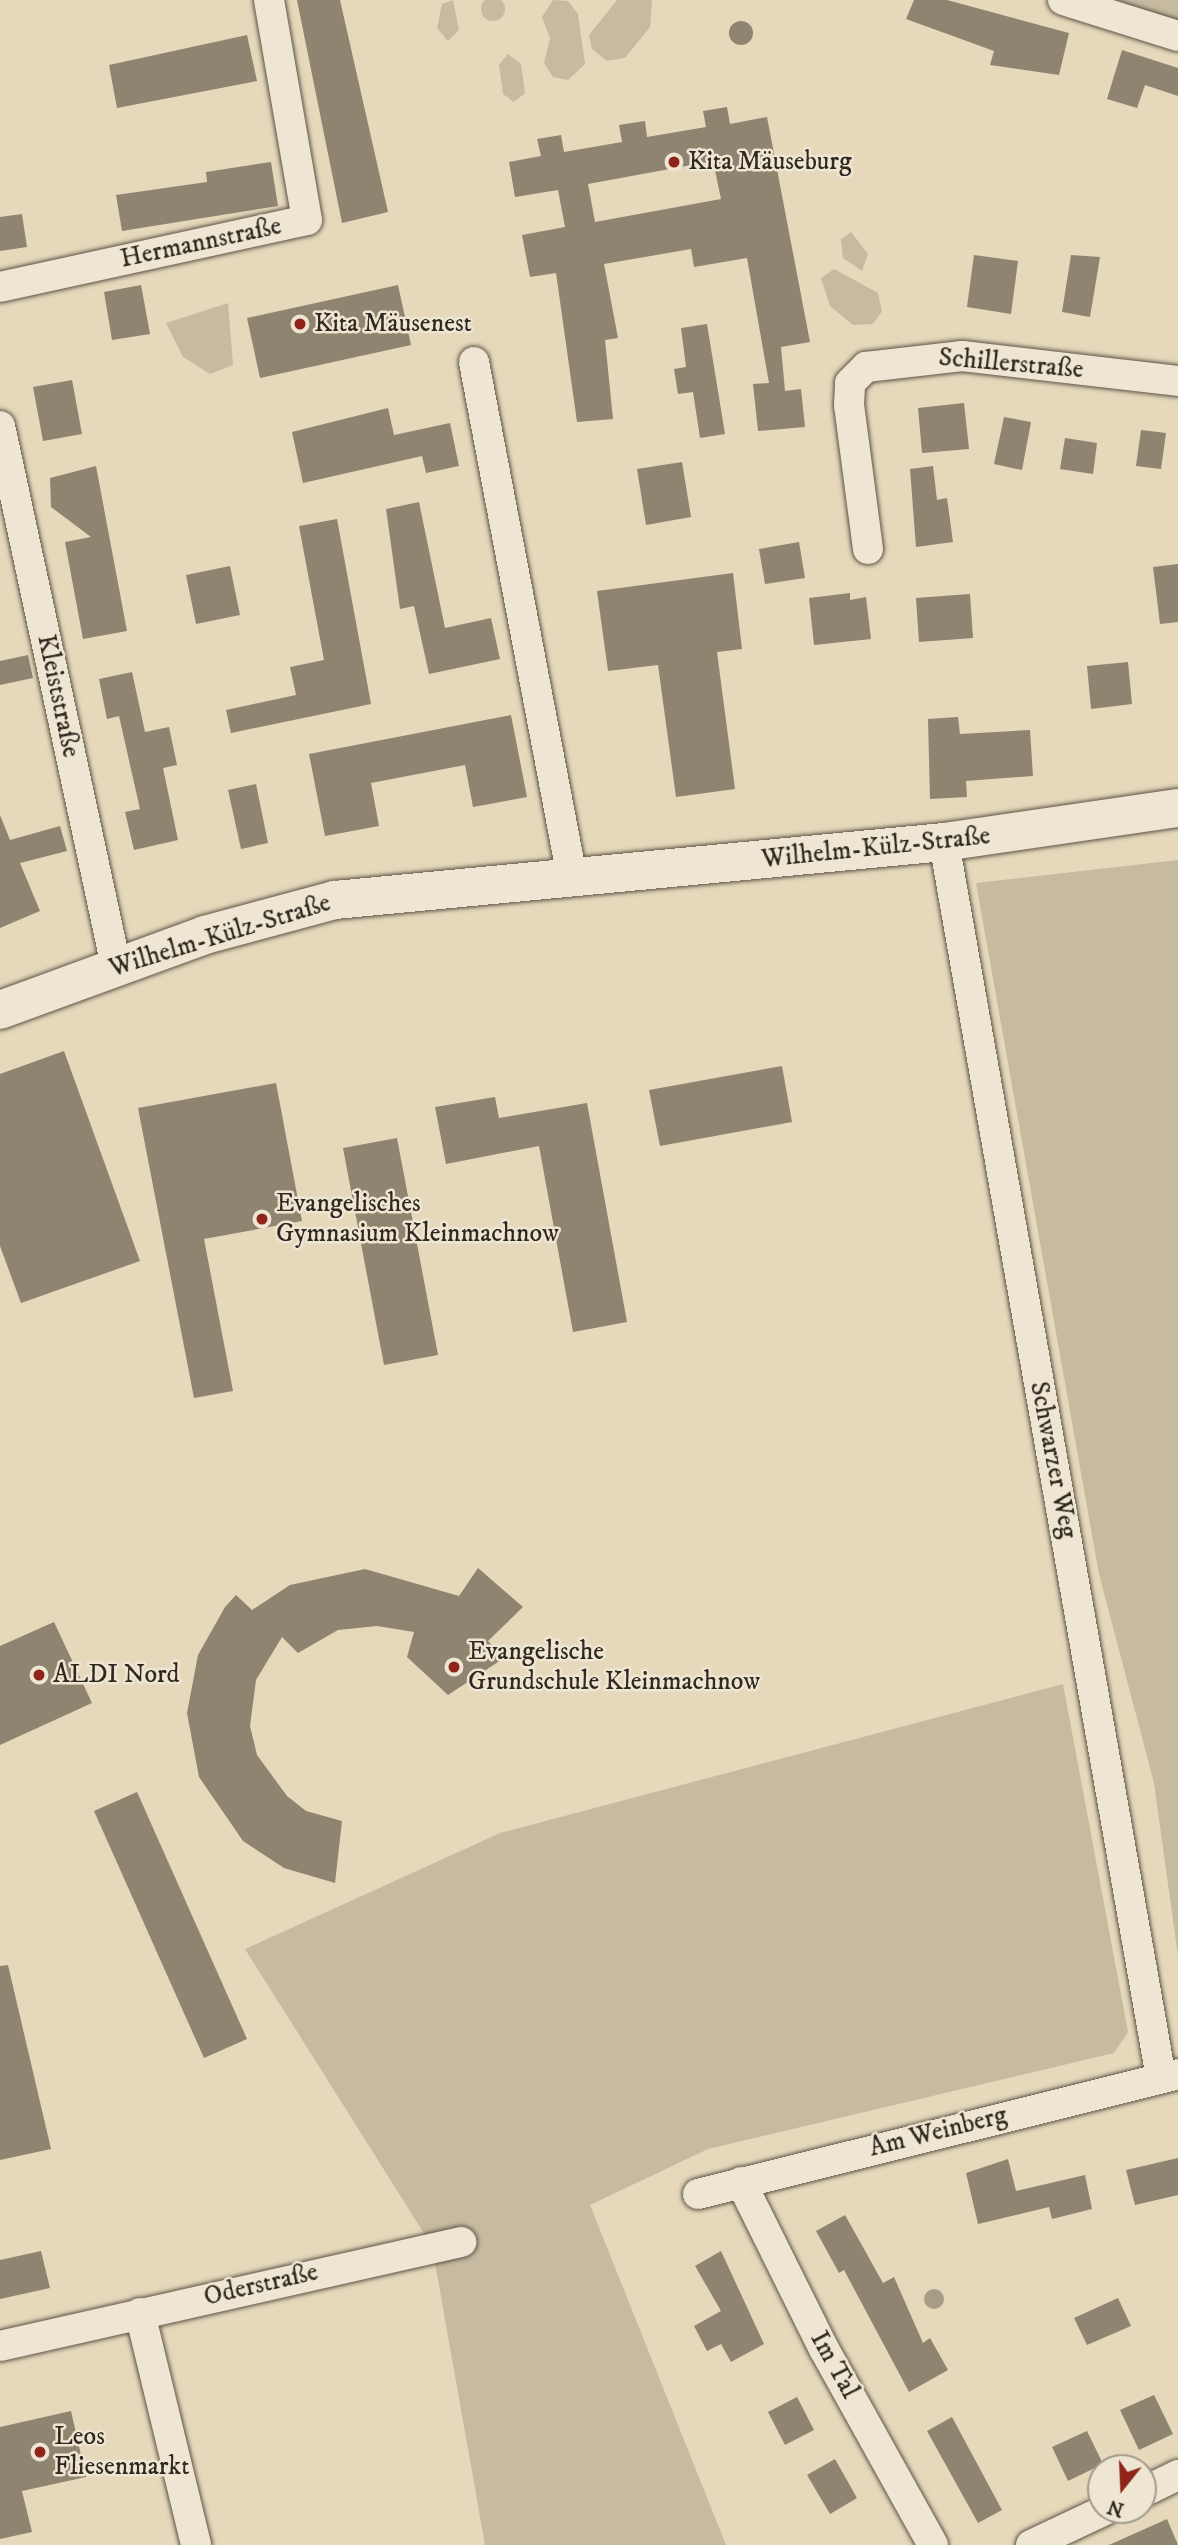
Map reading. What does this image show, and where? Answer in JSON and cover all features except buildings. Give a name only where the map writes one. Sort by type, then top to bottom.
[{"type":"street","name":"Hermannstraße","points":[[0,287],[307,220],[269,0]]},
{"type":"street","points":[[1063,0],[1178,36]]},
{"type":"street","name":"Schillerstraße","points":[[869,549],[849,405],[850,383],[866,367],[962,356],[1178,381]]},
{"type":"street","points":[[474,362],[572,877]]},
{"type":"street","name":"Kleiststraße","points":[[0,426],[116,966]]},
{"type":"street","name":"Wilhelm-Külz-Straße","points":[[0,1010],[116,966],[335,900],[944,842],[1178,808]]},
{"type":"street","name":"Schwarzer Weg","points":[[944,842],[1170,2076]]},
{"type":"street","name":"Am Weinberg","points":[[698,2194],[1170,2076]]},
{"type":"street","name":"Im Tal","points":[[741,2182],[824,2349],[933,2545]]},
{"type":"street","name":"Oderstraße","points":[[0,2346],[382,2257],[461,2242]]},
{"type":"street","points":[[140,2313],[196,2545]]},
{"type":"street","points":[[1157,2485],[1178,2475]]},
{"type":"street","points":[[1031,2545],[1087,2519]]},
{"type":"shaded area","points":[[493,-3],[502,0],[505,9],[502,18],[493,21],[484,18],[481,9],[484,0]]},
{"type":"shaded area","points":[[453,0],[459,30],[448,41],[437,28],[442,4]]},
{"type":"shaded area","points":[[553,0],[568,1],[578,14],[585,64],[568,80],[553,77],[544,63],[550,38],[542,17]]},
{"type":"shaded area","points":[[617,0],[652,0],[650,27],[625,58],[607,61],[592,49],[589,35]]},
{"type":"shaded area","points":[[1063,0],[1178,0],[1178,36]]},
{"type":"shaded area","points":[[508,54],[521,64],[525,93],[514,102],[503,94],[499,65]]},
{"type":"shaded area","points":[[851,232],[868,254],[862,271],[843,258],[841,239]]},
{"type":"shaded area","points":[[834,269],[878,293],[882,311],[873,324],[853,325],[830,306],[821,278]]},
{"type":"shaded area","points":[[228,303],[233,365],[210,374],[183,357],[166,323]]},
{"type":"shaded area","points":[[1178,860],[1178,1956],[1154,1783],[1099,1574],[976,883]]},
{"type":"shaded area","points":[[1063,1684],[1128,2032],[1114,2053],[708,2149],[590,2205],[726,2545],[485,2545],[432,2246],[245,1949],[500,1833]]},
{"type":"shaded area","points":[[934,2289],[941,2292],[944,2299],[941,2306],[934,2309],[927,2306],[924,2299],[927,2292]]},
{"type":"place","name":"Kita Mäuseburg","points":[[674,162]]},
{"type":"place","name":"Kita Mäusenest","points":[[300,324]]},
{"type":"place","name":"Evangelisches Gymnasium Kleinmachnow","points":[[262,1219]]},
{"type":"place","name":"Evangelische Grundschule Kleinmachnow","points":[[454,1667]]},
{"type":"place","name":"ALDI Nord","points":[[39,1675]]},
{"type":"place","name":"Leos Fliesenmarkt","points":[[40,2452]]}]
